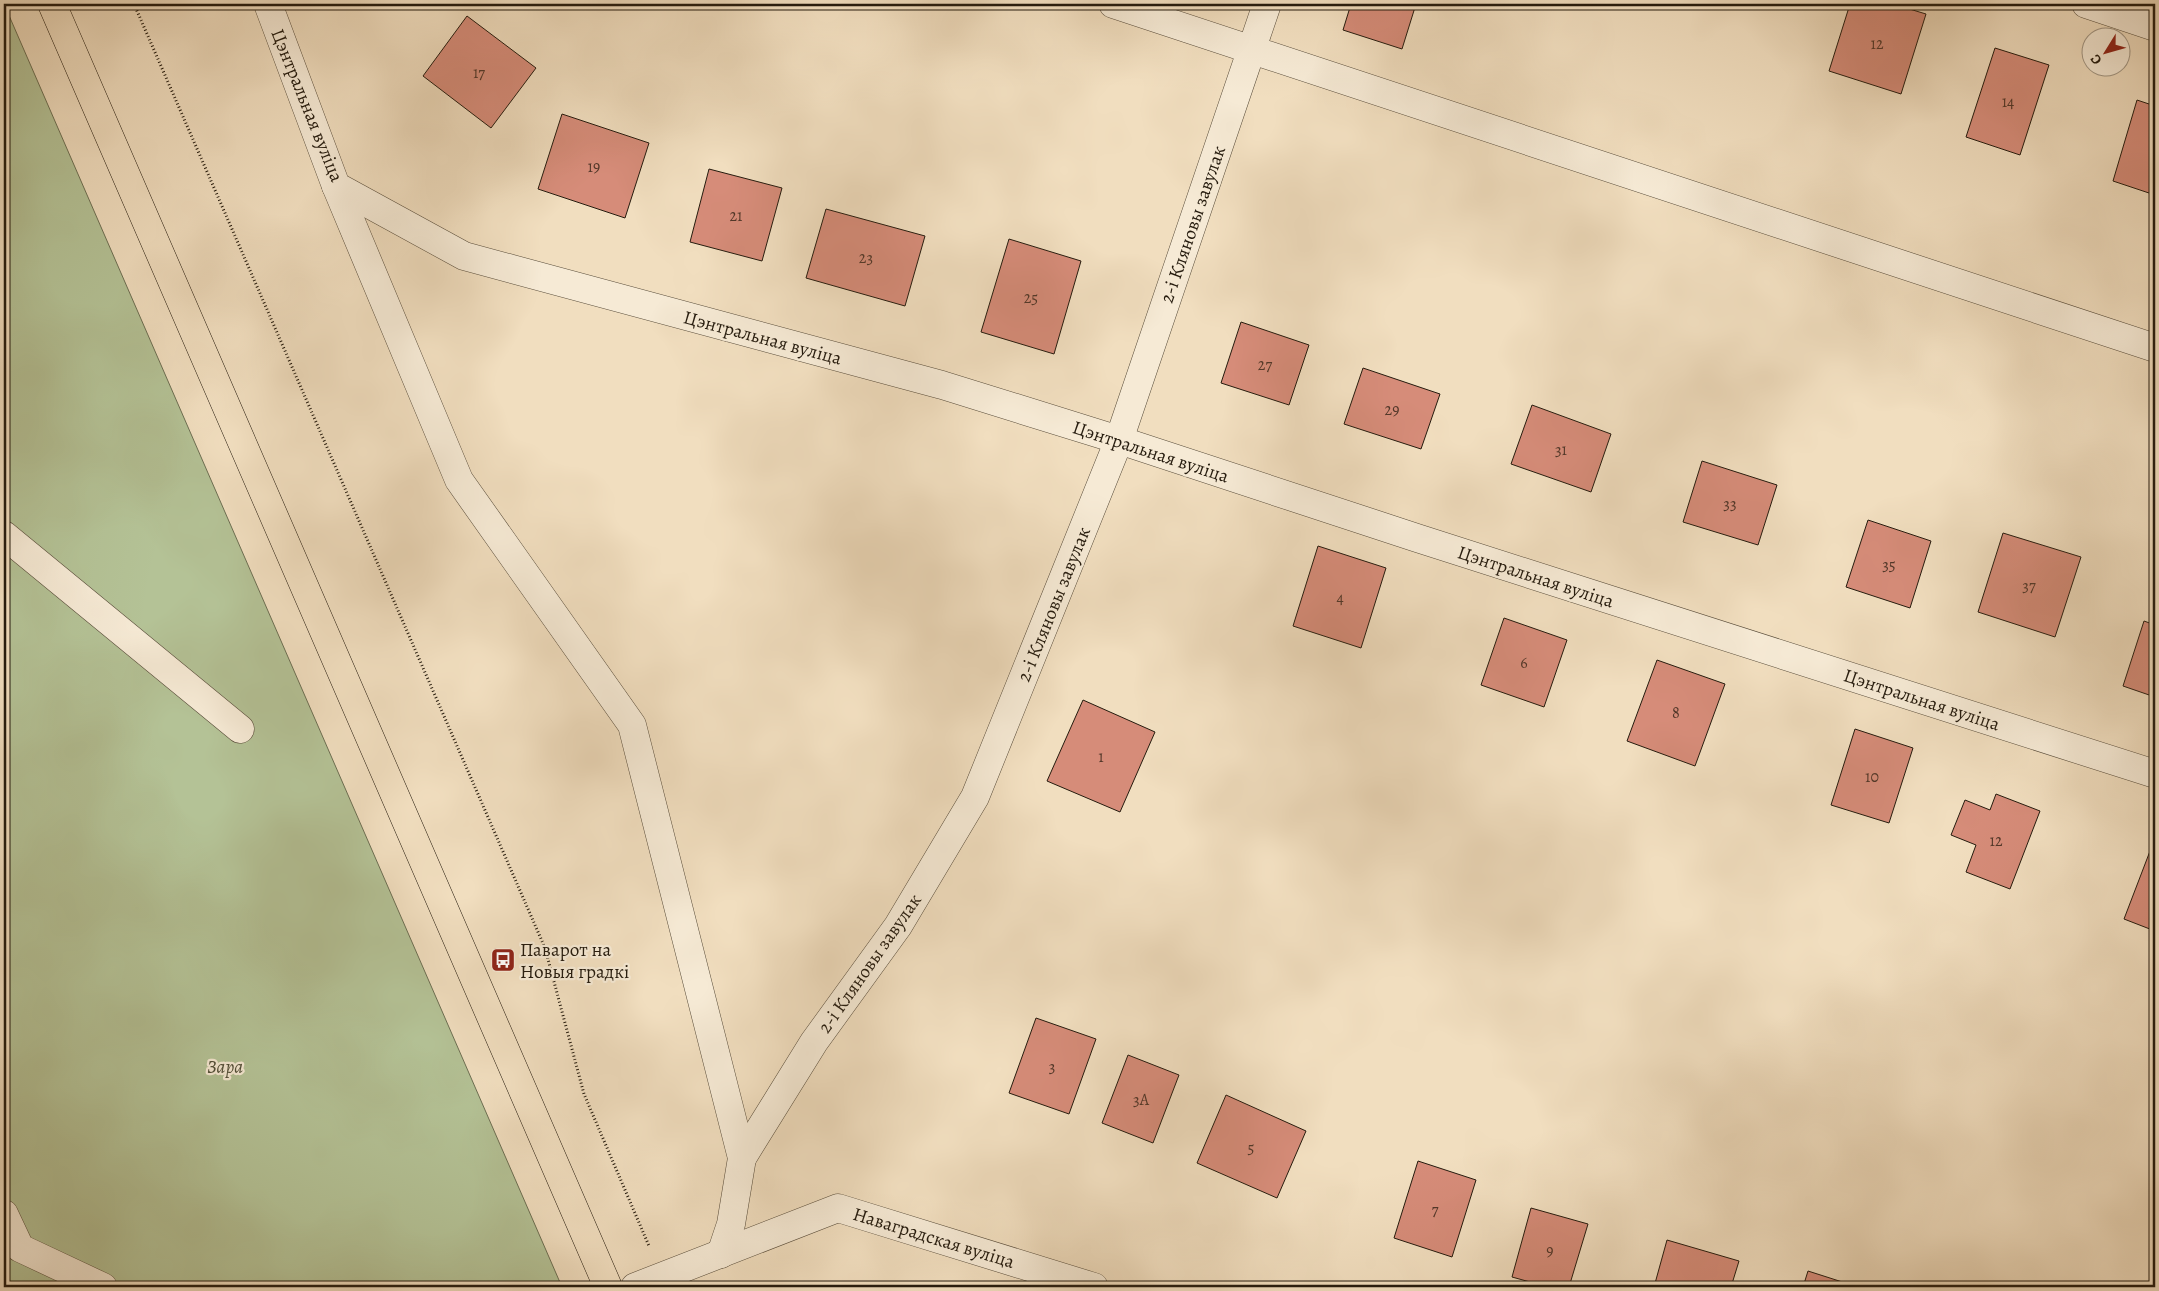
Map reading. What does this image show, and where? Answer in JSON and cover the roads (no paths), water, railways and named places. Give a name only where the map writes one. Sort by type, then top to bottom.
[{"type":"main road","points":[[52,4],[608,1287]]},
{"type":"street","name":"Цэнтральная вуліца","points":[[268,4],[336,186],[464,256],[942,385],[1119,440],[1427,541],[2155,774]]},
{"type":"street","points":[[1113,4],[2155,348]]},
{"type":"street","name":"2-і Кляновы завулак","points":[[742,1158],[814,1042],[898,926],[975,796],[1119,440],[1267,4]]},
{"type":"street","points":[[2086,4],[2155,27]]},
{"type":"street","points":[[336,186],[459,480],[632,725],[742,1158],[731,1224],[721,1254]]},
{"type":"street","points":[[4,535],[240,729]]},
{"type":"street","name":"Наваградская вуліца","points":[[635,1287],[838,1208],[1094,1287]]},
{"type":"street","points":[[4,1214],[20,1248],[103,1287]]},
{"type":"place","name":"Паварот на Новыя градкі","points":[[503,960]]},
{"type":"park label","name":"Зара","points":[[225,1066]]}]
